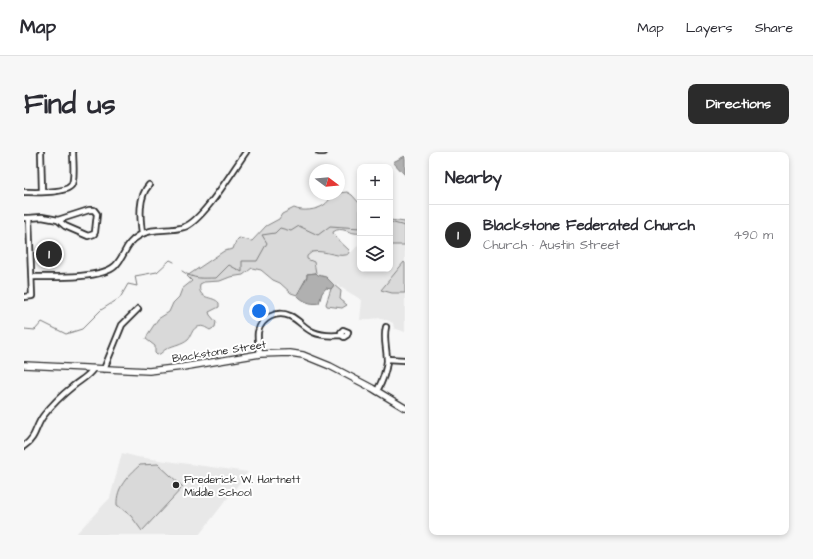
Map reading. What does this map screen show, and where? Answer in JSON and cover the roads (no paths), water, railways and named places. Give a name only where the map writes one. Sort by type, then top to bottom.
[{"type":"main road","name":"Blackstone Street","points":[[24,364],[93,369],[156,371],[260,354],[282,352],[303,355],[330,366],[405,408]]},
{"type":"street","points":[[41,152],[42,192]]},
{"type":"street","points":[[24,192],[42,192],[69,188],[73,179],[73,152]]},
{"type":"street","points":[[32,277],[80,276],[107,271],[117,264],[128,244],[142,233],[153,230],[175,229],[192,223],[204,211],[246,152]]},
{"type":"street","points":[[319,152],[324,152]]},
{"type":"street","points":[[142,233],[140,213],[144,191],[149,185]]},
{"type":"street","points":[[24,296],[32,296],[32,277],[27,218],[42,217],[58,220],[88,210],[94,210],[97,214],[95,232],[94,234],[88,236],[65,226],[58,220]]},
{"type":"street","points":[[104,369],[122,325],[138,309]]},
{"type":"street","points":[[260,354],[258,334],[260,328],[266,320],[274,315],[286,314],[293,317],[314,333],[326,336],[341,335]]},
{"type":"street","points":[[377,391],[385,372],[387,359],[385,334],[386,326]]},
{"type":"street","points":[[387,359],[405,360]]},
{"type":"street","points":[[24,446],[32,439],[40,420],[48,410],[73,386],[89,376],[93,369]]},
{"type":"waterway","points":[[393,223],[405,226]]},
{"type":"waterway","points":[[182,271],[195,277],[216,278],[229,265],[242,272],[242,261],[257,261],[267,243],[262,235],[275,233],[280,228],[291,231],[299,226],[318,235],[330,226],[357,228]]},
{"type":"waterway","points":[[24,329],[35,330],[42,322],[66,334],[82,329],[101,310],[120,298],[128,284],[137,286],[135,276],[157,272],[170,260],[174,262]]},
{"type":"place","name":"Blackstone Federated Church","points":[[49,254]]},
{"type":"place","name":"Frederick W. Hartnett Middle School","points":[[176,485]]}]
